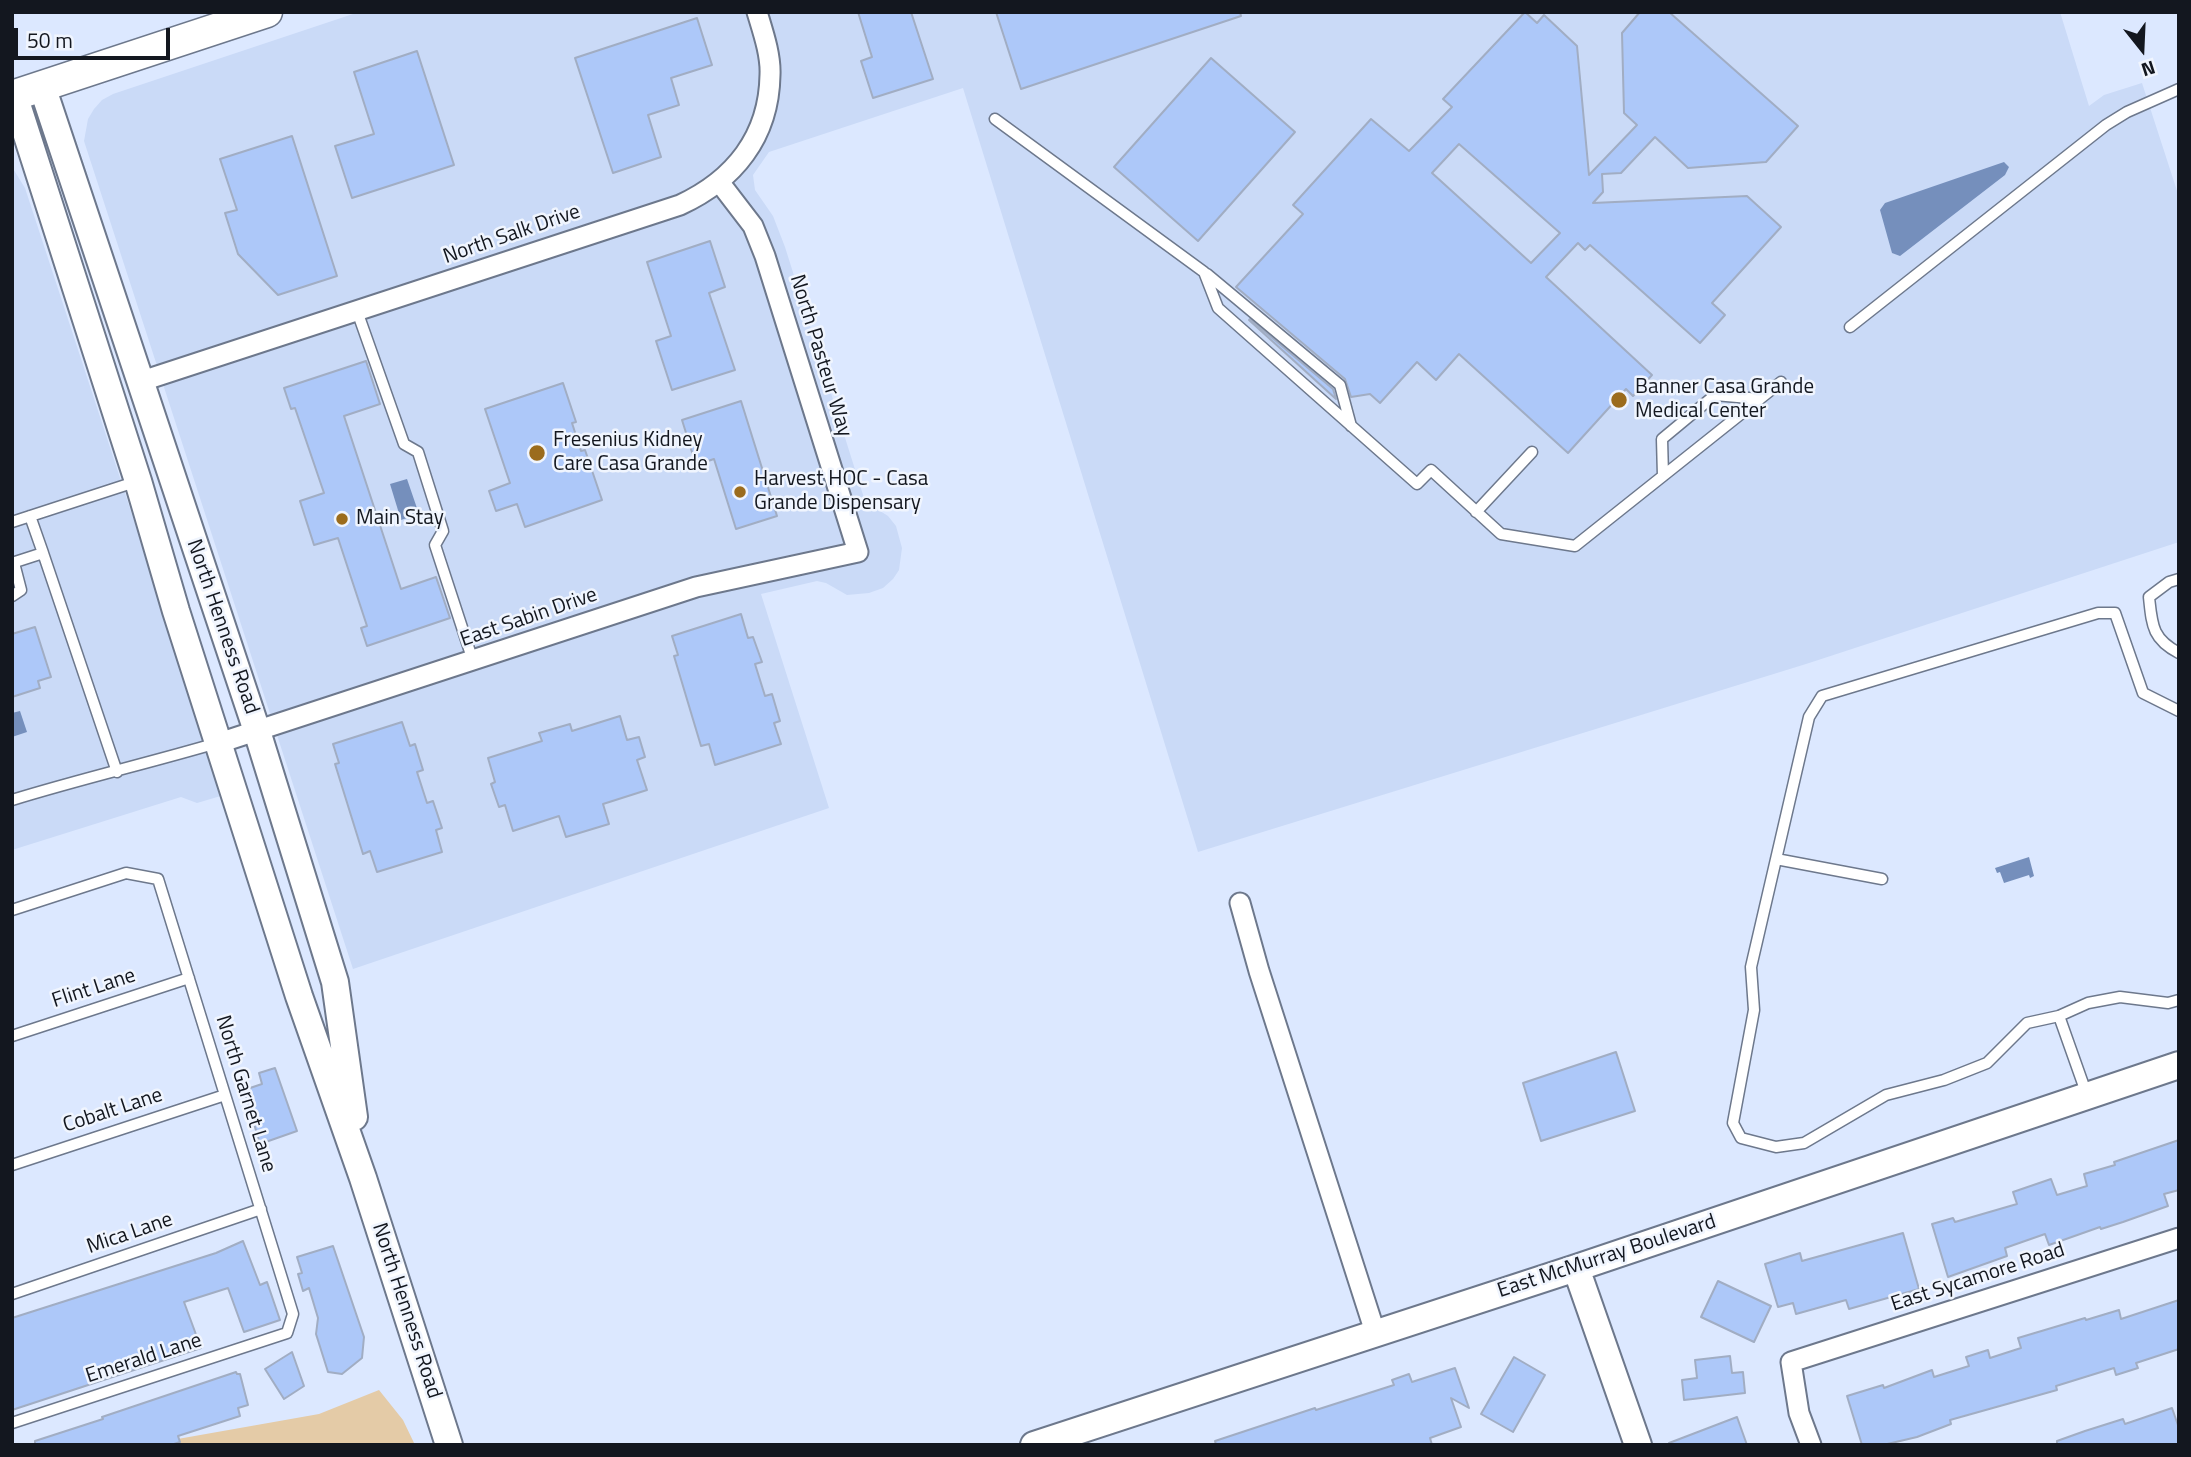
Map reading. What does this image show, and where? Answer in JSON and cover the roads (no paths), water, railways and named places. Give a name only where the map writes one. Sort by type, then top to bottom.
[{"type":"main road","points":[[13,95],[267,12]]},
{"type":"street","name":"North Salk Drive","points":[[139,382],[587,233],[680,205],[702,195],[720,183],[741,159],[758,132],[768,101],[771,73],[765,37],[757,12]]},
{"type":"street","name":"North Henness Road","points":[[42,86],[257,731],[335,982],[363,1178]]},
{"type":"street","name":"North Henness Road","points":[[13,95],[138,481],[176,611],[299,996],[363,1178],[449,1445]]},
{"type":"street","name":"North Pasteur Way","points":[[720,183],[753,226],[765,256],[858,552]]},
{"type":"street","name":"East Sabin Drive","points":[[219,743],[696,587],[858,552]]},
{"type":"street","points":[[1240,903],[1263,984],[1375,1332]]},
{"type":"street","name":"East McMurray Boulevard","points":[[1039,1444],[1576,1268],[2179,1065]]},
{"type":"street","name":"East Sycamore Road","points":[[1811,1445],[1799,1413],[1791,1362],[2179,1238]]},
{"type":"street","points":[[1576,1268],[1638,1445]]},
{"type":"lane","points":[[1850,327],[2106,125],[2126,111],[2179,89]]},
{"type":"lane","points":[[995,119],[1204,272],[1340,385],[1351,426]]},
{"type":"lane","points":[[1204,272],[1218,308],[1351,426],[1417,484],[1431,470],[1501,534],[1575,546],[1781,382]]},
{"type":"lane","points":[[357,311],[404,444],[418,452],[443,531],[435,545],[473,661]]},
{"type":"lane","points":[[1663,476],[1662,439],[1715,395],[1760,399]]},
{"type":"lane","points":[[1476,512],[1532,452]]},
{"type":"lane","points":[[12,522],[138,481]]},
{"type":"lane","points":[[30,516],[117,772]]},
{"type":"lane","points":[[12,596],[21,590],[22,585],[13,563],[43,554]]},
{"type":"lane","points":[[2179,579],[2169,582],[2150,597],[2153,629],[2165,646],[2179,653]]},
{"type":"lane","points":[[2179,711],[2143,693],[2115,613],[2098,613],[1822,696],[1809,717],[1751,967],[1754,1010],[1733,1123],[1741,1138],[1776,1147],[1804,1143],[1886,1095],[1944,1080],[1987,1063],[2027,1023],[2059,1016],[2088,1003],[2120,997],[2168,1003],[2179,1000]]},
{"type":"lane","points":[[12,800],[219,743]]},
{"type":"lane","points":[[1776,859],[1882,879]]},
{"type":"lane","name":"North Garnet Lane","points":[[12,910],[126,873],[158,879],[293,1314],[287,1333]]},
{"type":"lane","name":"Flint Lane","points":[[12,1036],[189,978]]},
{"type":"lane","points":[[2059,1016],[2087,1096]]},
{"type":"lane","name":"Cobalt Lane","points":[[12,1165],[225,1095]]},
{"type":"lane","name":"Mica Lane","points":[[12,1294],[261,1209]]},
{"type":"lane","name":"Emerald Lane","points":[[12,1423],[287,1333]]},
{"type":"place","name":"Banner Casa Grande Medical Center","points":[[1619,400]]},
{"type":"place","name":"Fresenius Kidney Care Casa Grande","points":[[537,453]]},
{"type":"place","name":"Harvest HOC - Casa Grande Dispensary","points":[[740,492]]},
{"type":"place","name":"Main Stay","points":[[342,519]]}]
